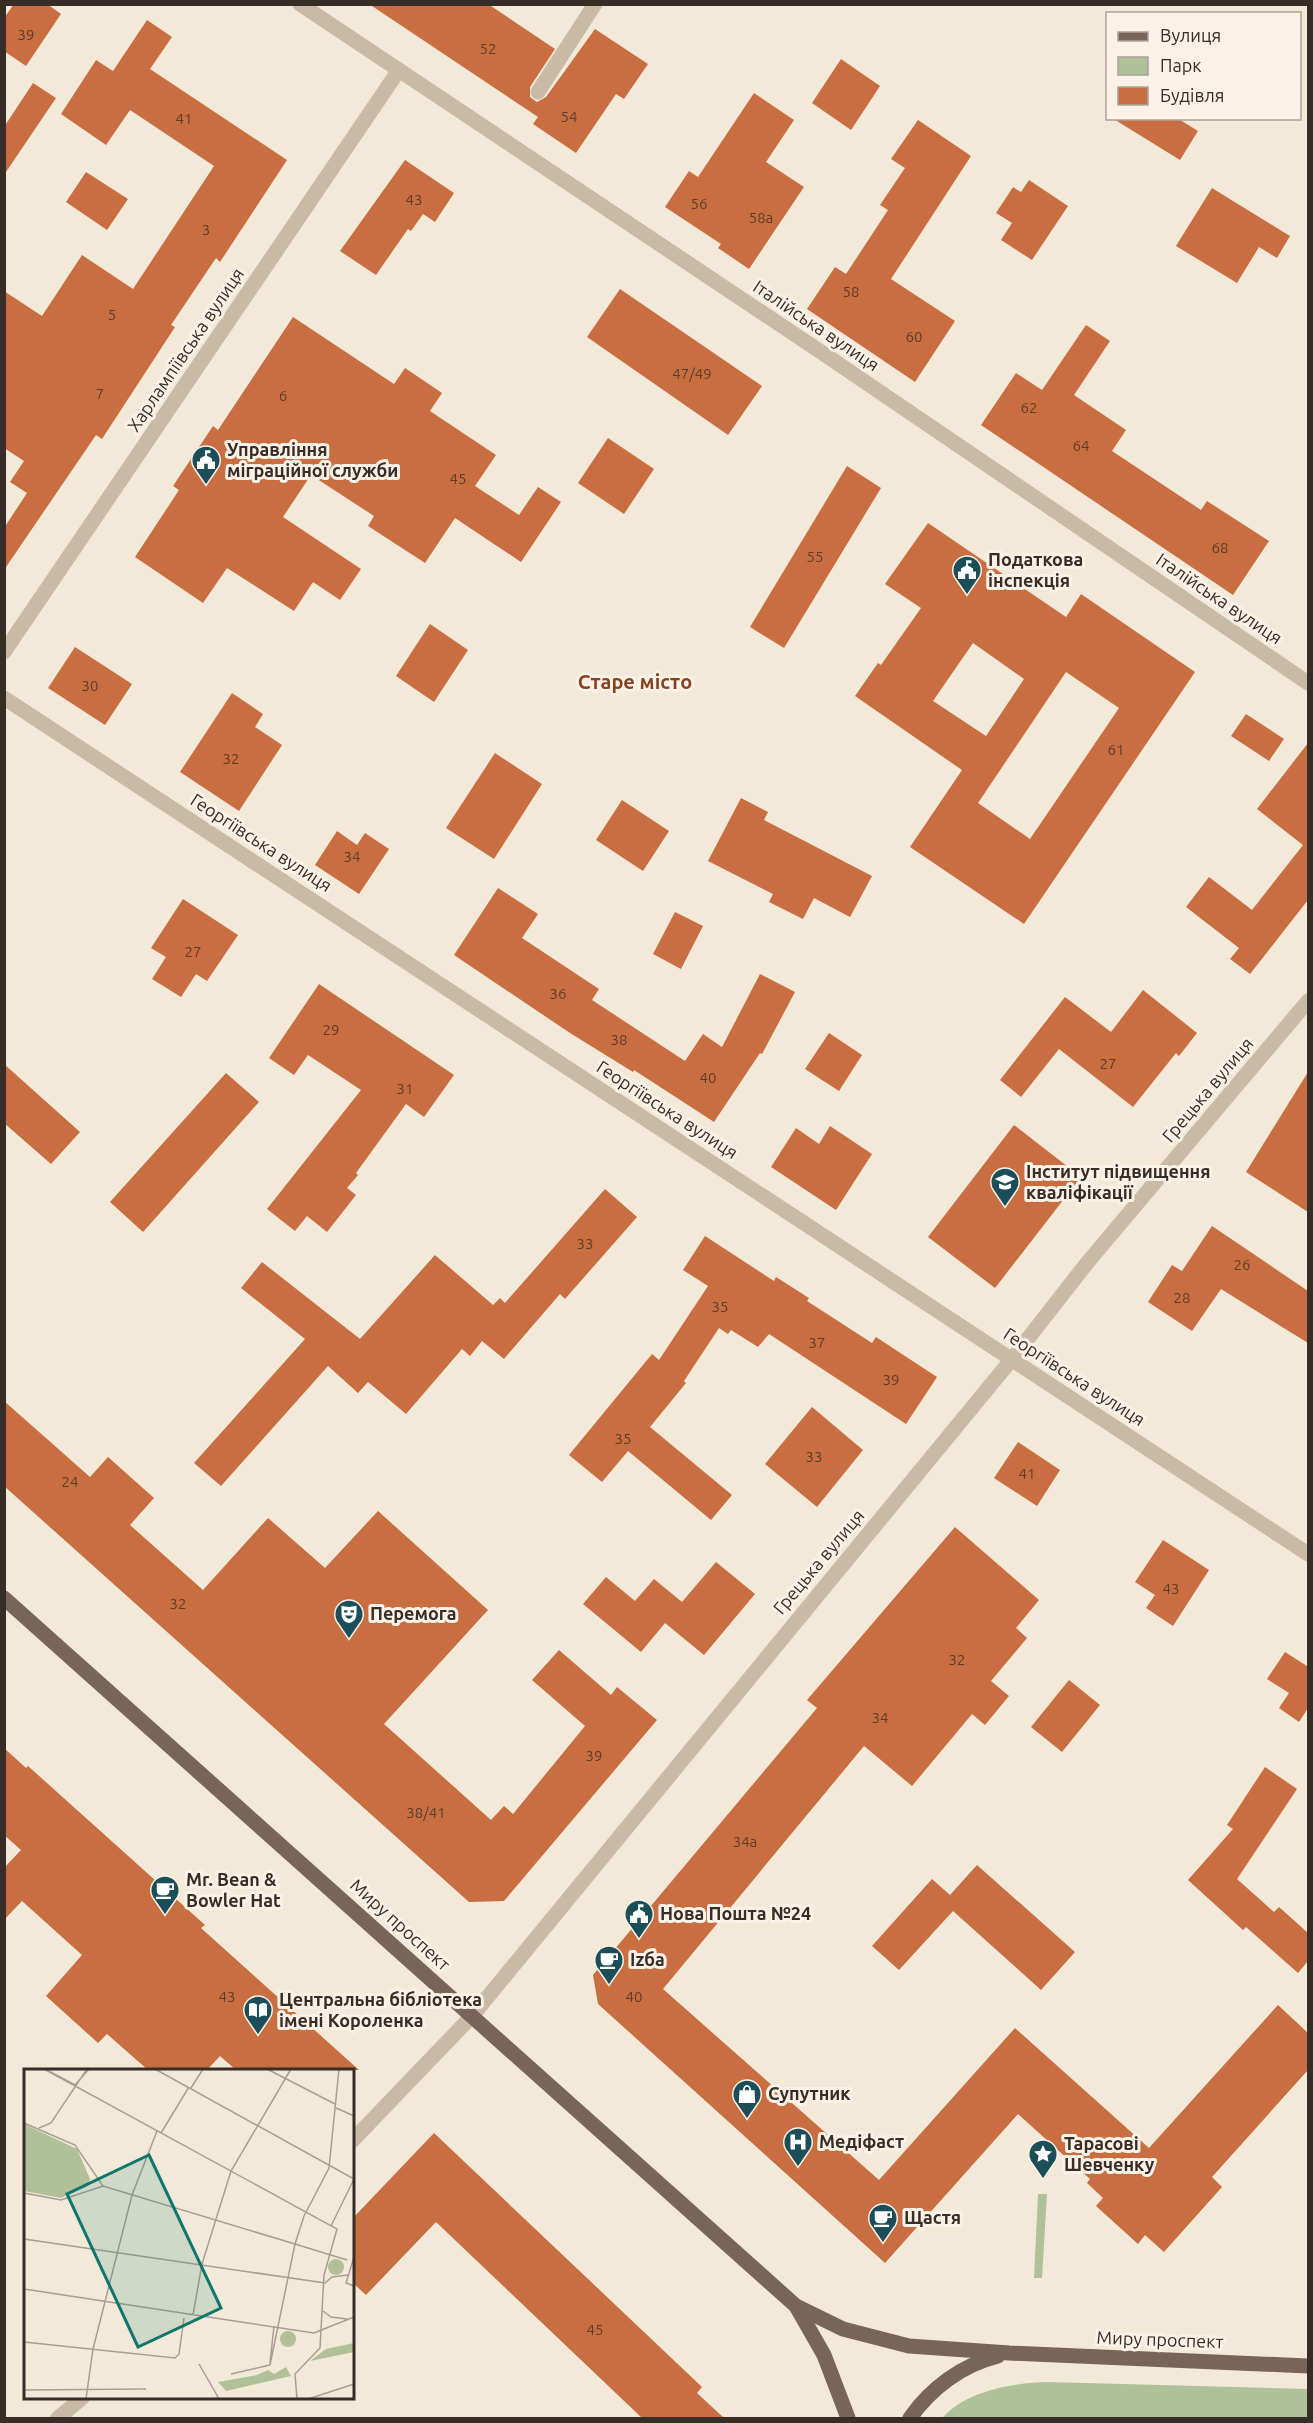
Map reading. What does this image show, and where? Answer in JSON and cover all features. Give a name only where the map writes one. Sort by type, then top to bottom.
[{"type":"main road","name":"Миру проспект","points":[[4,1598],[796,2306],[843,2329],[909,2346],[1009,2353],[1308,2366]]},
{"type":"main road","name":"Миру проспект","points":[[796,2306],[824,2355],[848,2418]]},
{"type":"main road","name":"Миру проспект","points":[[910,2418],[952,2375],[980,2360],[1009,2353]]},
{"type":"street","name":"Італійська вулиця","points":[[300,4],[1308,683]]},
{"type":"street","points":[[537,92],[595,4]]},
{"type":"street","name":"Харлампіївська вулиця","points":[[4,652],[399,70]]},
{"type":"street","name":"Георгіївська вулиця","points":[[4,698],[1308,1554]]},
{"type":"street","name":"Грецька вулиця","points":[[354,2139],[472,2016],[1012,1359],[1087,1263],[1308,1001]]},
{"type":"street","points":[[58,2418],[80,2399]]},
{"type":"green space","points":[[1038,2194],[1047,2194],[1042,2278],[1034,2278]]},
{"type":"green space","points":[[1048,2382],[1308,2389],[1308,2418],[942,2418],[964,2401],[991,2390],[1020,2384]]},
{"type":"building","points":[[14,4],[47,4],[61,14],[26,66],[4,51],[4,18]]},
{"type":"building","points":[[369,4],[488,4],[555,49],[530,87],[530,97],[537,102],[546,97],[595,29],[648,64],[624,99],[616,94],[576,153],[533,124],[538,117]]},
{"type":"building","points":[[147,20],[172,37],[150,69],[287,160],[220,262],[216,258],[171,325],[175,327],[102,439],[96,435],[4,570],[4,528],[27,493],[10,482],[24,461],[4,448],[4,291],[42,316],[82,255],[133,289],[214,166],[130,110],[106,145],[61,114],[96,60],[113,71]]},
{"type":"building","points":[[841,59],[880,86],[851,130],[812,103]]},
{"type":"building","points":[[33,83],[56,98],[4,175],[4,127]]},
{"type":"building","points":[[754,93],[794,120],[766,162],[804,187],[749,269],[718,248],[721,244],[665,207],[689,171],[698,177]]},
{"type":"building","points":[[918,120],[971,156],[891,279],[955,321],[915,382],[807,309],[835,267],[846,274],[888,210],[880,205],[905,168],[891,159]]},
{"type":"building","points":[[1115,120],[1180,120],[1198,131],[1180,160]]},
{"type":"building","points":[[405,160],[454,193],[435,222],[423,214],[411,231],[408,229],[376,275],[340,251]]},
{"type":"building","points":[[86,172],[128,199],[107,230],[66,202]]},
{"type":"building","points":[[1029,180],[1068,206],[1032,260],[1001,240],[1012,223],[996,213],[1013,187],[1021,192]]},
{"type":"building","points":[[1212,188],[1290,236],[1277,258],[1259,247],[1237,283],[1176,246]]},
{"type":"building","points":[[620,289],[762,386],[728,435],[587,337]]},
{"type":"building","points":[[293,317],[394,384],[405,368],[442,393],[430,411],[496,455],[475,486],[519,515],[538,487],[561,502],[521,562],[455,518],[425,563],[368,526],[374,516],[311,475],[283,517],[361,569],[340,600],[313,582],[294,611],[227,568],[203,603],[135,557],[179,490],[173,486],[213,426],[218,430]]},
{"type":"building","points":[[1086,325],[1110,341],[1074,395],[1126,430],[1112,451],[1201,510],[1207,501],[1269,541],[1233,595],[981,425],[1016,373],[1042,390]]},
{"type":"building","points":[[608,438],[654,469],[624,514],[578,483]]},
{"type":"building","points":[[847,466],[881,488],[784,648],[750,627]]},
{"type":"building","points":[[928,523],[1066,617],[1081,594],[1195,672],[1024,924],[910,847],[962,770],[855,696],[878,663],[881,665],[921,608],[885,584]],"holes":[[[973,643],[1024,679],[986,736],[933,701]],[[1066,672],[1119,708],[1030,839],[978,803]]]},
{"type":"building","points":[[430,624],[468,650],[434,702],[396,676]]},
{"type":"building","points":[[75,647],[132,684],[105,725],[48,688]]},
{"type":"building","points":[[232,693],[263,714],[255,727],[282,745],[239,811],[180,772]]},
{"type":"building","points":[[1246,714],[1284,739],[1269,761],[1231,736]]},
{"type":"building","points":[[1308,743],[1308,900],[1250,974],[1230,959],[1239,948],[1186,907],[1209,877],[1252,910],[1303,845],[1257,809]]},
{"type":"building","points":[[495,753],[542,784],[494,859],[446,828]]},
{"type":"building","points":[[741,798],[768,812],[764,820],[872,876],[850,917],[814,898],[803,919],[769,902],[773,894],[708,861]]},
{"type":"building","points":[[622,800],[669,831],[643,871],[596,840]]},
{"type":"building","points":[[337,831],[357,845],[365,833],[389,849],[359,894],[315,865]]},
{"type":"building","points":[[498,888],[538,914],[522,938],[599,989],[592,1000],[685,1061],[703,1034],[722,1047],[760,974],[795,992],[762,1054],[760,1053],[714,1122],[634,1070],[633,1072],[570,1033],[454,955]]},
{"type":"building","points":[[183,899],[238,935],[207,981],[196,974],[181,997],[152,979],[166,957],[151,948]]},
{"type":"building","points":[[675,912],[703,926],[681,969],[653,954]]},
{"type":"building","points":[[319,984],[454,1075],[424,1117],[406,1104],[356,1173],[358,1175],[347,1188],[356,1195],[327,1232],[307,1216],[295,1231],[267,1209],[361,1090],[308,1055],[294,1075],[269,1058]]},
{"type":"building","points":[[1143,990],[1197,1033],[1179,1056],[1176,1053],[1133,1107],[1059,1049],[1021,1097],[1000,1080],[1065,997],[1111,1032]]},
{"type":"building","points":[[829,1033],[862,1055],[839,1091],[805,1069]]},
{"type":"building","points":[[4,1064],[80,1132],[51,1164],[4,1123]]},
{"type":"building","points":[[1308,1072],[1308,1212],[1246,1172]]},
{"type":"building","points":[[226,1073],[259,1102],[143,1232],[110,1202]]},
{"type":"building","points":[[1014,1125],[1081,1177],[995,1288],[928,1237]]},
{"type":"building","points":[[830,1126],[872,1154],[836,1210],[771,1167],[796,1128],[819,1144]]},
{"type":"building","points":[[605,1189],[637,1217],[565,1299],[560,1294],[504,1359],[482,1341],[470,1356],[462,1349],[406,1414],[368,1382],[358,1393],[328,1366],[221,1486],[194,1463],[305,1339],[241,1288],[262,1262],[360,1339],[435,1255],[493,1305],[500,1298],[505,1303]]},
{"type":"building","points":[[1212,1226],[1308,1291],[1308,1343],[1221,1289],[1192,1331],[1148,1302],[1172,1265],[1182,1271]]},
{"type":"building","points":[[705,1236],[774,1281],[776,1277],[809,1298],[807,1301],[872,1343],[876,1337],[937,1377],[906,1424],[769,1334],[758,1347],[731,1330],[728,1334],[719,1328],[684,1381],[686,1383],[650,1427],[732,1495],[711,1520],[628,1451],[602,1482],[569,1455],[652,1354],[659,1360],[708,1286],[683,1270]]},
{"type":"building","points":[[4,1401],[90,1477],[108,1457],[154,1498],[130,1525],[203,1590],[268,1518],[325,1568],[378,1511],[488,1610],[384,1724],[491,1820],[504,1806],[513,1814],[585,1726],[532,1680],[559,1650],[611,1695],[617,1687],[657,1720],[504,1901],[469,1902],[4,1486]]},
{"type":"building","points":[[812,1407],[863,1450],[817,1507],[765,1464]]},
{"type":"building","points":[[1018,1442],[1060,1470],[1037,1506],[994,1478]]},
{"type":"building","points":[[955,1527],[1039,1600],[1016,1628],[1027,1638],[991,1681],[1009,1696],[985,1725],[972,1714],[912,1786],[864,1746],[663,1989],[879,2180],[1015,2028],[1149,2148],[1278,2005],[1308,2033],[1308,2070],[1212,2177],[1222,2187],[1164,2252],[1145,2235],[1138,2244],[1096,2206],[1103,2198],[1087,2183],[1090,2179],[1018,2114],[885,2263],[598,2004],[593,1975],[817,1708],[807,1700]]},
{"type":"building","points":[[1163,1540],[1209,1570],[1173,1626],[1146,1608],[1155,1595],[1135,1582]]},
{"type":"building","points":[[716,1562],[755,1594],[704,1655],[665,1623],[641,1652],[583,1604],[606,1577],[635,1601],[654,1579],[682,1602]]},
{"type":"building","points":[[1285,1652],[1307,1666],[1308,1664],[1308,1708],[1299,1722],[1279,1708],[1289,1693],[1267,1679]]},
{"type":"building","points":[[1069,1680],[1100,1705],[1062,1752],[1031,1727]]},
{"type":"building","points":[[4,1748],[26,1768],[28,1766],[205,1925],[201,1928],[359,2070],[235,2069],[220,2056],[208,2069],[147,2069],[107,2034],[98,2043],[46,1996],[82,1955],[22,1901],[4,1920],[4,1868],[21,1850],[4,1835]]},
{"type":"building","points":[[1265,1767],[1297,1789],[1237,1879],[1274,1912],[1279,1907],[1308,1933],[1308,1961],[1298,1973],[1246,1927],[1243,1930],[1188,1880],[1233,1829],[1227,1825]]},
{"type":"building","points":[[977,1865],[1075,1952],[1041,1990],[953,1911],[899,1970],[872,1946],[932,1879],[950,1895]]},
{"type":"building","points":[[434,2133],[702,2387],[697,2393],[724,2418],[642,2418],[436,2222],[366,2295],[354,2284],[354,2217]]},
{"type":"place","name":"Управління міграційної служби","points":[[206,486]]},
{"type":"place","name":"Податкова інспекція","points":[[967,596]]},
{"type":"place","name":"Інститут підвищення кваліфікації","points":[[1005,1208]]},
{"type":"place","name":"Перемога","points":[[349,1640]]},
{"type":"place","name":"Mr. Bean & Bowler Hat","points":[[165,1916]]},
{"type":"place","name":"Нова Пошта №24","points":[[639,1940]]},
{"type":"place","name":"Izба","points":[[609,1986]]},
{"type":"place","name":"Центральна бібліотека імені Короленка","points":[[258,2036]]},
{"type":"place","name":"Супутник","points":[[747,2120]]},
{"type":"place","name":"Медіфаст","points":[[798,2168]]},
{"type":"place","name":"Тарасові Шевченку","points":[[1043,2180]]},
{"type":"place","name":"Щастя","points":[[883,2244]]},
{"type":"district","name":"Старе місто","points":[[635,682]]}]
